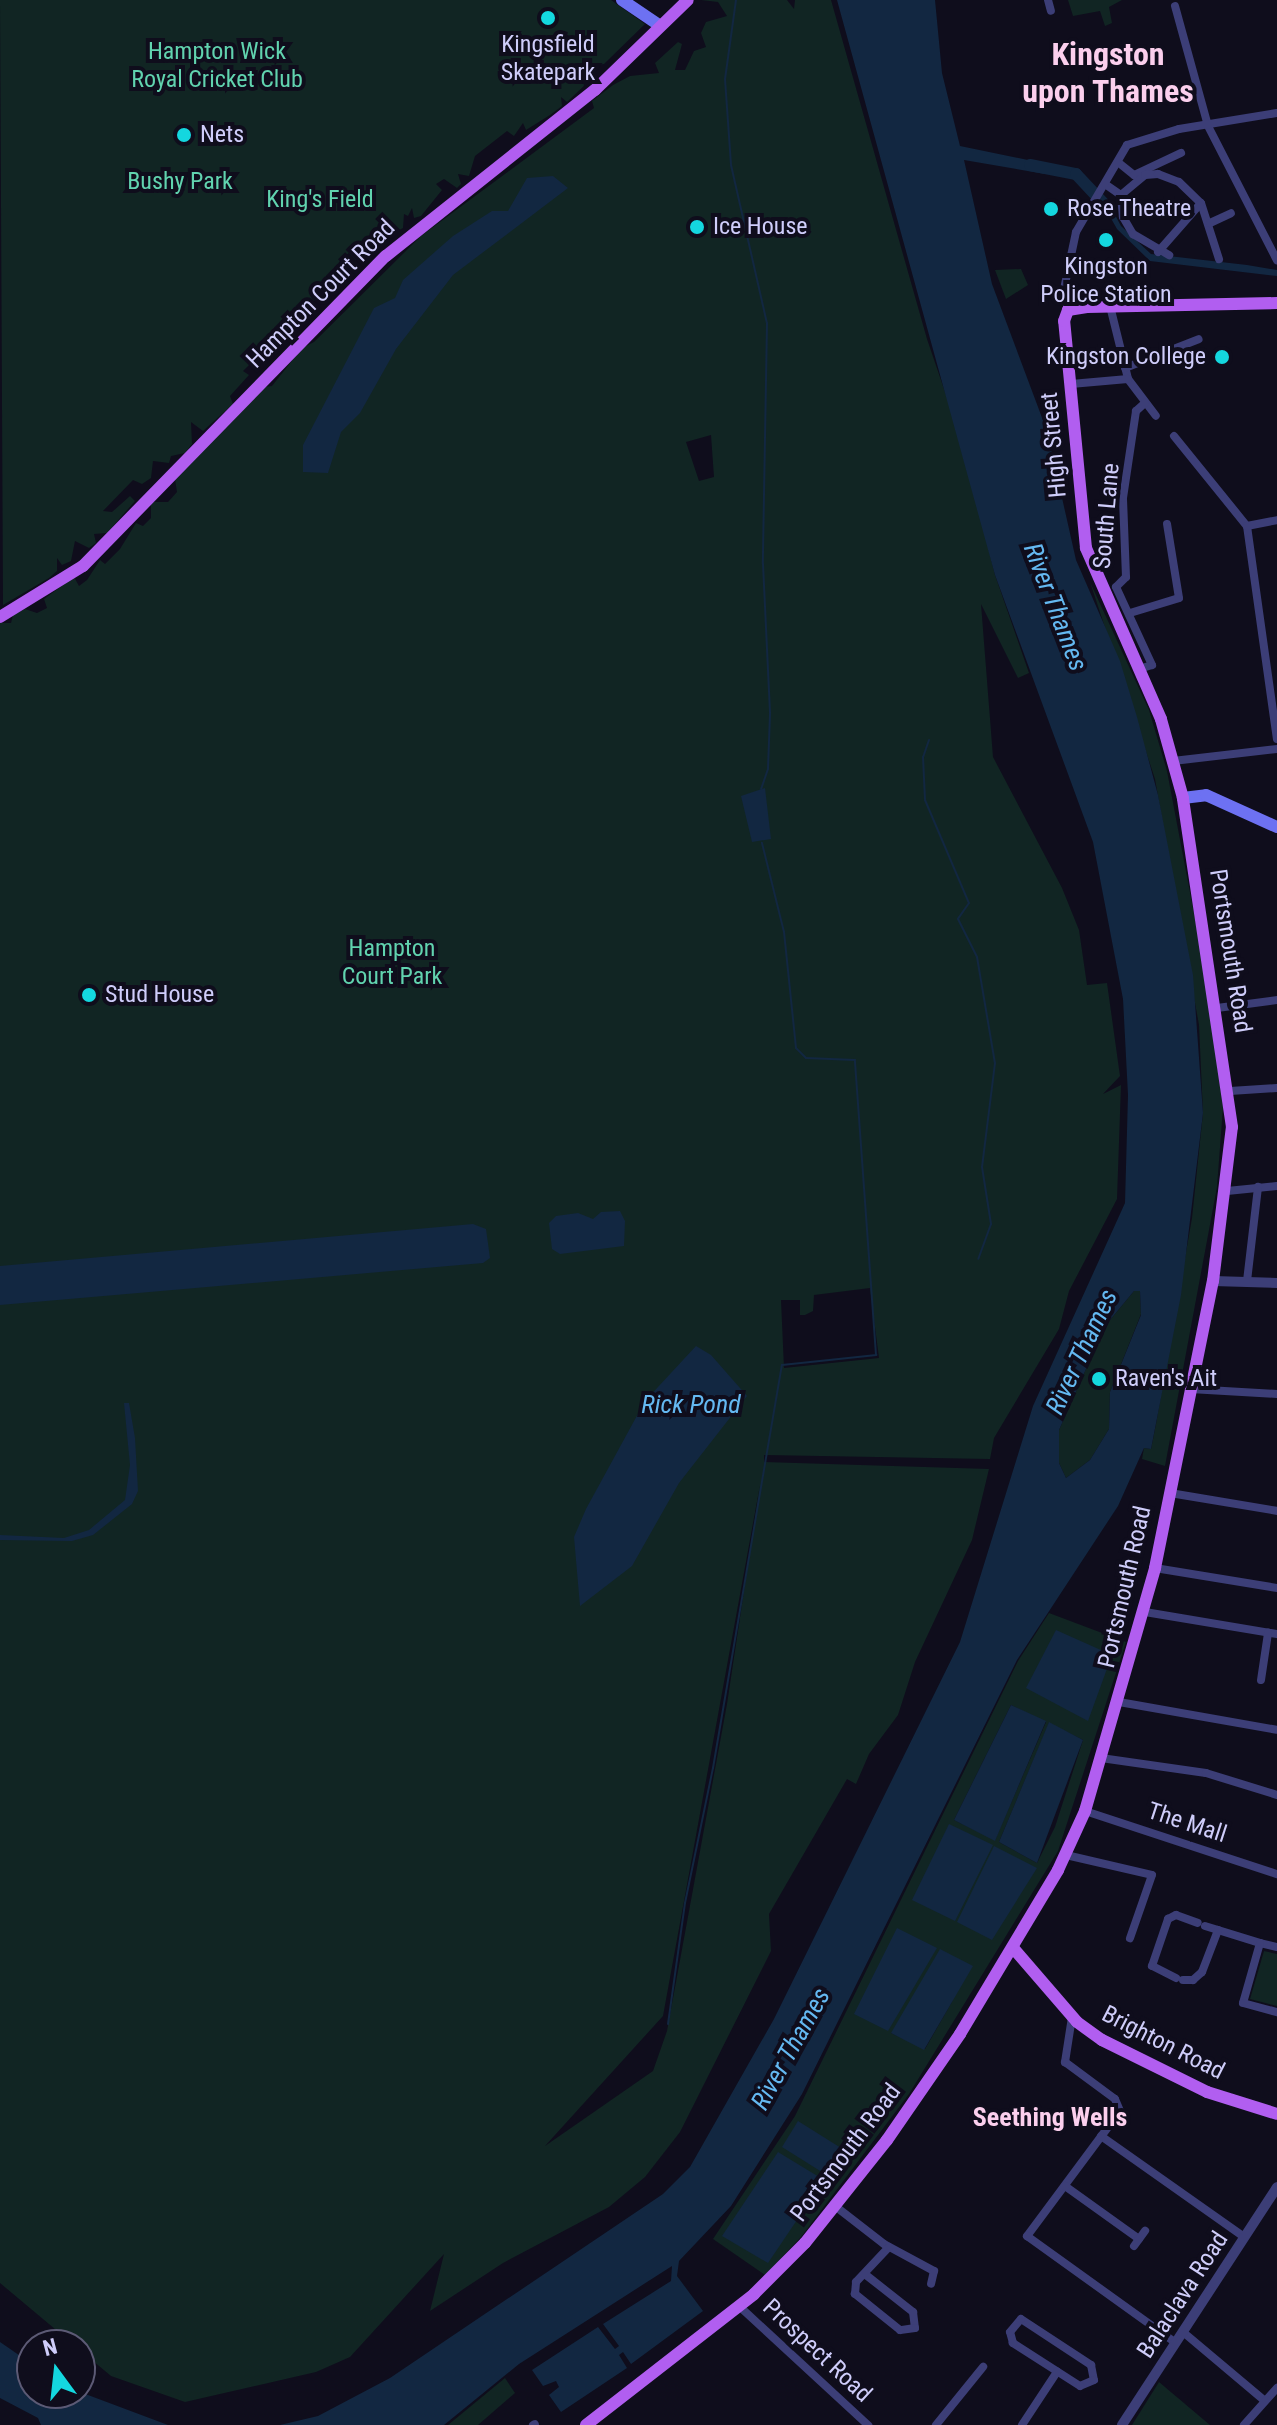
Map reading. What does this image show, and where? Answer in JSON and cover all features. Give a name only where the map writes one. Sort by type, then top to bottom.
[{"type":"main road","points":[[622,0],[659,25]]},
{"type":"main road","name":"Hampton Court Road","points":[[0,617],[61,583],[103,548],[386,256],[583,100],[683,2]]},
{"type":"main road","points":[[1068,310],[1110,306],[1273,305]]},
{"type":"main road","name":"High Street","points":[[1068,310],[1064,325],[1086,548],[1110,588]]},
{"type":"main road","name":"Portsmouth Road","points":[[586,2425],[739,2306],[785,2266],[835,2206],[948,2052],[1014,1949],[1066,1855],[1085,1811],[1145,1612],[1213,1281],[1227,1191],[1230,1091],[1183,798],[1173,761],[1110,588]]},
{"type":"main road","points":[[1183,798],[1206,795],[1277,827]]},
{"type":"main road","name":"Brighton Road","points":[[1014,1949],[1072,2017],[1102,2040],[1191,2085],[1277,2114]]},
{"type":"street","points":[[1175,6],[1208,126],[1277,260]]},
{"type":"street","points":[[1121,195],[1104,186],[1127,145],[1277,113]]},
{"type":"street","points":[[1119,163],[1134,175],[1181,153]]},
{"type":"street","points":[[1121,195],[1134,181],[1158,174],[1187,188],[1201,203],[1210,223],[1219,259]]},
{"type":"street","name":"High Street","points":[[1068,310],[1064,289],[1068,259],[1092,204],[1104,186]]},
{"type":"street","points":[[1121,195],[1126,226],[1158,252],[1169,255]]},
{"type":"street","points":[[1158,252],[1201,203]]},
{"type":"street","points":[[1210,223],[1231,213]]},
{"type":"street","points":[[1110,306],[1128,379],[1156,416]]},
{"type":"street","points":[[1125,368],[1199,339]]},
{"type":"street","points":[[1071,384],[1128,379]]},
{"type":"street","name":"South Lane","points":[[1110,588],[1126,577],[1123,498],[1136,411],[1145,403]]},
{"type":"street","points":[[1174,436],[1247,526],[1277,739]]},
{"type":"street","points":[[1247,526],[1277,520]]},
{"type":"street","points":[[1130,613],[1179,598],[1167,524]]},
{"type":"street","points":[[1110,588],[1130,613],[1152,665],[1139,669]]},
{"type":"street","points":[[1173,761],[1277,749]]},
{"type":"street","points":[[1217,1008],[1277,1000]]},
{"type":"street","points":[[1230,1091],[1277,1088]]},
{"type":"street","points":[[1227,1191],[1277,1186]]},
{"type":"street","points":[[1247,1281],[1258,1187]]},
{"type":"street","points":[[1213,1281],[1277,1283]]},
{"type":"street","points":[[1190,1389],[1277,1394]]},
{"type":"street","points":[[1170,1493],[1277,1511]]},
{"type":"street","points":[[1155,1568],[1277,1588]]},
{"type":"street","points":[[1145,1612],[1272,1633],[1261,1680]]},
{"type":"street","points":[[1119,1702],[1277,1730]]},
{"type":"street","points":[[1101,1758],[1206,1773],[1277,1795]]},
{"type":"street","name":"The Mall","points":[[1085,1811],[1277,1874]]},
{"type":"street","points":[[1066,1855],[1152,1875],[1130,1938]]},
{"type":"street","points":[[1218,1930],[1202,1972],[1193,1980],[1179,1979],[1152,1966],[1168,1919],[1176,1915],[1277,1947]]},
{"type":"street","points":[[1260,1943],[1243,2003],[1277,2012]]},
{"type":"street","points":[[1072,2017],[1065,2062],[1115,2099],[1120,2111],[1027,2236],[1176,2343]]},
{"type":"street","points":[[1101,2136],[1244,2237]]},
{"type":"street","points":[[1065,2186],[1136,2243],[1145,2231]]},
{"type":"street","name":"Balaclava Road","points":[[1122,2425],[1277,2187]]},
{"type":"street","points":[[835,2206],[889,2247],[934,2271],[931,2284]]},
{"type":"street","points":[[866,2275],[913,2312],[915,2328],[900,2330],[855,2294],[856,2282],[866,2275],[889,2247]]},
{"type":"street","name":"Prospect Road","points":[[739,2306],[868,2425]]},
{"type":"street","points":[[1021,2319],[1091,2365],[1096,2375],[1090,2384],[1080,2386],[1057,2372],[1011,2341],[1010,2332],[1021,2319]]},
{"type":"street","points":[[1183,2332],[1265,2401]]},
{"type":"street","points":[[936,2425],[983,2367]]},
{"type":"street","points":[[1022,2425],[1057,2372]]},
{"type":"street","points":[[1244,2425],[1277,2388]]},
{"type":"green space","name":"Bushy Park","points":[[0,0],[611,0],[645,24],[604,64],[591,66],[595,72],[583,71],[586,84],[567,102],[561,97],[562,106],[526,130],[523,123],[514,136],[507,131],[475,156],[469,176],[458,174],[461,184],[457,188],[444,179],[436,184],[442,190],[421,216],[414,218],[412,208],[408,216],[404,214],[403,228],[392,234],[387,230],[243,371],[249,375],[230,396],[233,404],[203,431],[191,422],[192,444],[185,453],[171,456],[169,463],[153,461],[151,478],[142,484],[133,480],[103,511],[112,512],[130,496],[135,501],[107,533],[94,534],[96,543],[89,548],[75,541],[71,561],[62,565],[57,558],[57,571],[49,578],[3,605]]},
{"type":"green space","name":"Hampton Court Park","points":[[701,0],[787,0],[794,9],[795,0],[831,0],[927,339],[961,439],[995,575],[1029,673],[1018,678],[981,604],[993,757],[1062,888],[1079,930],[1087,985],[1107,983],[1120,1076],[1103,1094],[1121,1085],[1117,1199],[1069,1291],[1059,1329],[994,1438],[990,1459],[764,1455],[764,1462],[989,1469],[972,1540],[915,1662],[898,1715],[869,1754],[856,1784],[847,1779],[769,1914],[771,1951],[680,2132],[645,2177],[609,2207],[503,2263],[430,2311],[444,2254],[350,2357],[316,2372],[185,2402],[111,2376],[96,2363],[96,2329],[55,2329],[0,2283],[0,623],[11,623],[13,615],[25,609],[37,613],[47,608],[44,599],[74,577],[79,586],[87,580],[100,560],[105,564],[120,549],[136,523],[143,526],[151,518],[151,502],[168,502],[177,492],[175,479],[264,387],[272,386],[302,348],[314,342],[421,236],[594,108],[592,101],[613,85],[630,76],[659,73],[655,63],[678,42],[682,44],[675,70],[685,70],[694,51],[706,47],[701,33],[706,22],[727,16],[718,2]],"holes":[[[711,435],[714,477],[699,481],[686,442]],[[870,1288],[879,1358],[784,1368],[781,1300],[800,1300],[800,1315],[805,1315],[813,1311],[814,1295]],[[760,1485],[727,1704],[667,2031],[653,2071],[545,2146],[663,2016]]]},
{"type":"green space","points":[[1068,0],[1122,0],[1109,7],[1112,23],[1105,26],[1100,11],[1073,16]]},
{"type":"green space","points":[[1021,269],[1028,285],[1006,299],[995,270]]},
{"type":"green space","points":[[1090,582],[1149,710],[1167,771],[1202,956],[1223,1107],[1217,1187],[1165,1466],[1142,1459],[1144,1448],[1151,1449],[1192,1218],[1203,1113],[1199,1025],[1155,779]]},
{"type":"green space","name":"Raven's Ait","points":[[1134,1291],[1140,1291],[1141,1314],[1110,1392],[1109,1429],[1090,1460],[1066,1478],[1059,1463],[1059,1430],[1105,1326]]},
{"type":"green space","points":[[1049,1613],[1126,1642],[1058,1851],[909,2094],[801,2237],[765,2275],[713,2239],[795,2116],[1018,1661]],"holes":[[[1011,1705],[1046,1722],[995,1840],[954,1820]],[[1049,1723],[1083,1740],[1055,1827],[1037,1863],[999,1842]],[[953,2000],[925,2049],[891,2033]]]},
{"type":"green space","points":[[1264,1951],[1277,1954],[1277,2006],[1250,1999]]},
{"type":"green space","points":[[505,2378],[515,2393],[478,2425],[448,2425]]},
{"type":"green space","points":[[1159,2382],[1210,2425],[1132,2425]]},
{"type":"water","name":"River Thames","points":[[837,0],[935,0],[942,73],[960,146],[1047,164],[1045,174],[964,160],[992,284],[1047,431],[1076,560],[1120,661],[1137,717],[1158,795],[1193,975],[1203,1113],[1181,1295],[1151,1449],[1144,1448],[1118,1506],[1017,1660],[802,2094],[731,2206],[679,2261],[677,2276],[703,2311],[631,2364],[623,2352],[619,2355],[627,2368],[561,2412],[549,2395],[559,2387],[556,2381],[543,2386],[532,2370],[598,2327],[615,2349],[619,2346],[603,2324],[671,2281],[672,2266],[519,2364],[444,2425],[280,2425],[318,2416],[390,2378],[663,2194],[690,2167],[774,2019],[960,1642],[1033,1406],[1125,1203],[1128,1095],[1123,999],[1093,842],[995,575]],"holes":[[[1134,1291],[1140,1291],[1141,1315],[1110,1392],[1109,1429],[1090,1460],[1066,1478],[1059,1463],[1059,1430],[1105,1326]]]},
{"type":"water","points":[[553,176],[568,188],[453,275],[396,349],[360,413],[341,432],[328,473],[303,472],[303,445],[374,308],[395,298],[403,280],[453,236],[492,211],[508,211],[527,178]]},
{"type":"water","points":[[1107,200],[1121,226],[1151,254],[1277,270],[1277,276],[1150,261],[1117,229],[1104,206]]},
{"type":"water","points":[[765,788],[771,839],[752,842],[741,796]]},
{"type":"water","points":[[620,1211],[625,1221],[624,1246],[560,1254],[552,1249],[549,1223],[556,1216],[578,1213],[593,1219],[601,1212]]},
{"type":"water","points":[[473,1224],[486,1229],[490,1258],[483,1263],[0,1305],[0,1266]]},
{"type":"water","name":"Rick Pond","points":[[696,1346],[711,1355],[747,1396],[679,1483],[632,1566],[580,1606],[574,1537],[586,1509],[645,1401]]},
{"type":"water","points":[[124,1403],[129,1403],[135,1438],[138,1491],[132,1504],[93,1535],[72,1541],[0,1540],[0,1535],[64,1538],[89,1530],[125,1500],[130,1465]]},
{"type":"water","points":[[1056,1630],[1112,1655],[1088,1721],[1026,1688]]},
{"type":"water","points":[[1011,1705],[1046,1721],[995,1841],[954,1820]]},
{"type":"water","points":[[1049,1722],[1083,1740],[1037,1863],[999,1842]]},
{"type":"water","points":[[949,1824],[993,1845],[955,1921],[912,1900]]},
{"type":"water","points":[[994,1846],[1037,1868],[992,1940],[957,1922]]},
{"type":"water","points":[[897,1928],[937,1948],[888,2031],[854,2014]]},
{"type":"water","points":[[940,1949],[973,1966],[924,2050],[891,2033]]},
{"type":"water","points":[[798,2121],[841,2148],[825,2174],[782,2147]]},
{"type":"water","points":[[778,2152],[824,2180],[768,2263],[722,2236]]},
{"type":"water","points":[[0,2342],[16,2353],[16,2406],[0,2398]]},
{"type":"water","points":[[96,2398],[168,2425],[41,2425],[38,2418],[21,2409],[96,2409]]},
{"type":"waterway","points":[[736,0],[725,79],[731,165],[767,323],[763,564],[770,714],[768,769],[761,789]]},
{"type":"waterway","points":[[1030,165],[1076,174],[1107,207]]},
{"type":"waterway","points":[[929,740],[923,757],[925,800],[969,903],[958,919],[977,957],[995,1063],[982,1167],[991,1224],[978,1259]]},
{"type":"waterway","points":[[668,2024],[685,1903],[713,1768],[782,1365],[876,1355],[855,1060],[806,1058],[796,1048],[784,932],[762,843]]},
{"type":"place","name":"Kingsfield Skatepark","points":[[548,18]]},
{"type":"place","name":"Nets","points":[[184,135]]},
{"type":"place","name":"Rose Theatre","points":[[1051,209]]},
{"type":"place","name":"Ice House","points":[[697,227]]},
{"type":"place","name":"Kingston Police Station","points":[[1106,240]]},
{"type":"place","name":"Kingston College","points":[[1222,357]]},
{"type":"place","name":"Stud House","points":[[89,995]]},
{"type":"place","name":"Raven's Ait","points":[[1099,1379]]},
{"type":"district","name":"Kingston upon Thames","points":[[1108,74]]},
{"type":"district","name":"Seething Wells","points":[[1050,2118]]},
{"type":"park label","name":"Hampton Wick Royal Cricket Club","points":[[217,66]]},
{"type":"park label","name":"King's Field","points":[[320,200]]}]
